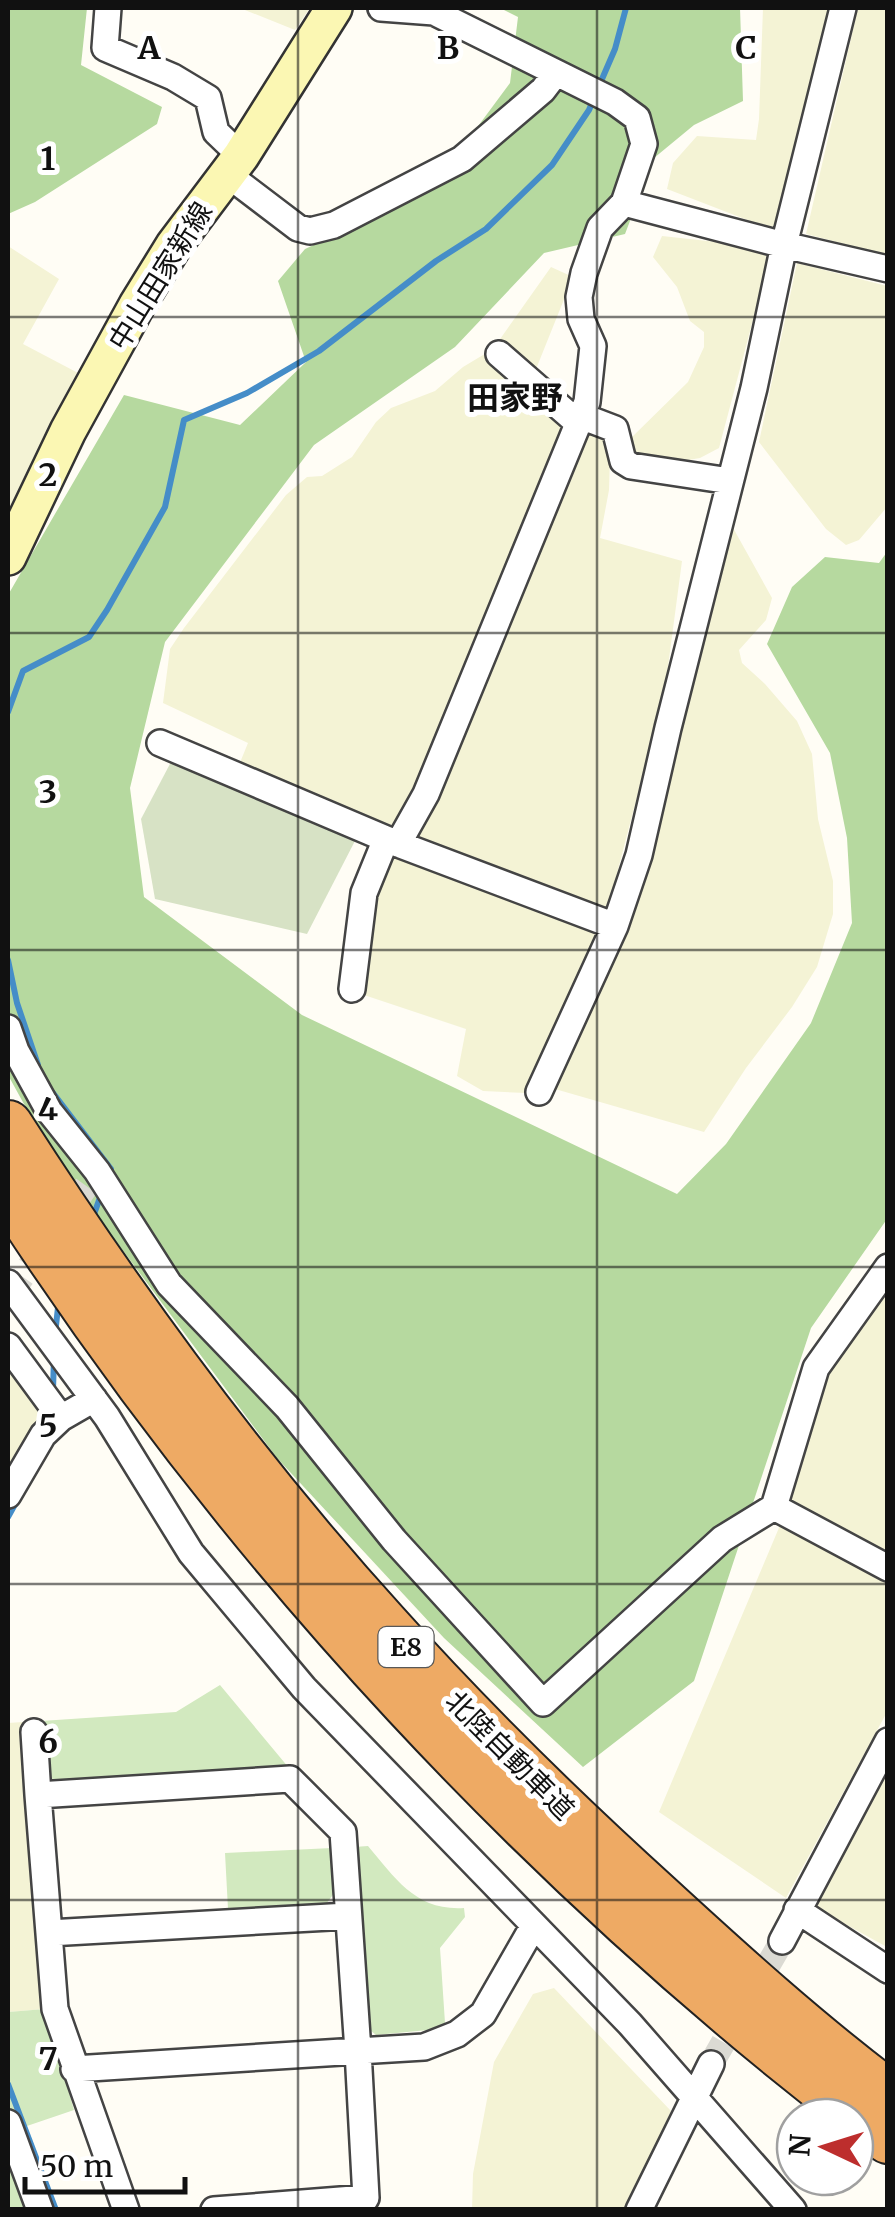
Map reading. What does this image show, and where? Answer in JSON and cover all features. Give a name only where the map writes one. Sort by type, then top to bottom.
[{"type":"highway","name":"北陸自動車道","points":[[8,1126],[78,1234],[173,1365],[278,1500],[384,1624],[496,1744],[607,1851],[738,1970],[888,2094]]},
{"type":"highway","name":"北陸自動車道","points":[[8,1192],[142,1386],[248,1520],[358,1650],[468,1770],[721,2005],[888,2139]]},
{"type":"main road","name":"中山田家新線","points":[[8,557],[68,430],[137,305],[174,244],[234,165],[334,8]]},
{"type":"street","points":[[108,8],[105,48],[172,77],[208,98],[216,132],[234,165],[298,228],[310,231],[334,225],[462,159],[543,90],[556,73]]},
{"type":"street","points":[[352,989],[364,893],[392,841],[426,794],[587,402],[593,346],[581,319],[578,297],[600,228],[624,203],[644,144],[637,118],[615,102],[434,12],[380,8]]},
{"type":"street","points":[[539,1092],[615,926],[639,855],[843,8]]},
{"type":"street","points":[[624,203],[888,269]]},
{"type":"street","points":[[499,354],[580,420],[615,429],[624,460],[630,466],[730,481]]},
{"type":"street","points":[[160,743],[392,841],[615,926]]},
{"type":"street","points":[[8,1028],[49,1111],[108,1187],[169,1284],[287,1407],[394,1540],[543,1703],[722,1539],[774,1507],[816,1368],[888,1267]]},
{"type":"street","points":[[8,1283],[94,1399],[191,1553],[304,1688],[630,2024],[793,2210]]},
{"type":"street","points":[[8,1346],[61,1418]]},
{"type":"street","points":[[8,1495],[43,1435],[61,1418],[94,1399]]},
{"type":"street","points":[[774,1507],[888,1568]]},
{"type":"street","points":[[34,1732],[54,2009],[126,2210]]},
{"type":"street","points":[[782,1941],[888,1741]]},
{"type":"street","points":[[38,1795],[290,1779],[342,1832],[367,2204],[214,2210]]},
{"type":"street","points":[[796,1910],[888,1970]]},
{"type":"street","points":[[49,1933],[348,1916]]},
{"type":"street","points":[[74,2068],[424,2047],[457,2034],[483,2014],[534,1926]]},
{"type":"street","points":[[639,2210],[710,2064]]},
{"type":"street","points":[[8,2123],[40,2210]]},
{"type":"street","points":[[101,2210],[110,2206],[117,2210]]},
{"type":"green space","points":[[8,8],[87,8],[81,65],[162,107],[157,124],[35,202],[8,214]]},
{"type":"green space","points":[[240,8],[310,8],[295,30]]},
{"type":"green space","points":[[500,8],[740,8],[743,101],[694,125],[654,158],[625,234],[544,253],[455,347],[314,445],[165,642],[130,788],[144,897],[302,1015],[677,1194],[726,1144],[811,1023],[852,923],[847,838],[830,753],[767,644],[792,587],[825,557],[879,563],[887,552],[887,1219],[811,1328],[694,1681],[583,1767],[444,1638],[277,1458],[52,1155],[8,1075],[8,595],[124,395],[240,425],[306,362],[278,281],[305,249],[416,198],[470,137],[510,83],[518,17]]},
{"type":"green space","points":[[763,8],[832,8],[774,227],[667,189],[673,163],[697,136],[756,140]]},
{"type":"green space","points":[[858,8],[887,8],[887,255],[806,234]]},
{"type":"green space","points":[[662,236],[753,246],[770,256],[719,448],[700,458],[641,468],[631,438],[688,382],[704,347],[704,332],[690,321],[677,287],[653,257]]},
{"type":"green space","points":[[8,246],[59,279],[23,344],[80,374],[8,517]]},
{"type":"green space","points":[[797,263],[887,286],[887,507],[859,540],[846,545],[826,529],[759,442]]},
{"type":"green space","points":[[551,267],[573,277],[528,389],[566,421],[403,814],[390,830],[239,765],[248,743],[163,703],[170,649],[286,495],[307,477],[322,476],[352,457],[376,422],[391,408],[435,391],[463,367],[493,349]]},
{"type":"green space","points":[[588,431],[605,441],[610,457],[609,490],[600,538],[682,561],[665,689],[608,908],[416,842]]},
{"type":"green space","points":[[732,526],[772,598],[766,620],[739,650],[742,663],[797,721],[812,754],[818,819],[833,881],[833,914],[817,967],[704,1132],[555,1089],[626,933],[656,842]]},
{"type":"green space","points":[[171,762],[183,762],[357,837],[307,934],[155,899],[141,819]]},
{"type":"green space","points":[[386,852],[597,932],[526,1093],[483,1091],[457,1076],[466,1029],[361,994],[375,893]]},
{"type":"green space","points":[[887,1289],[887,1552],[786,1499],[822,1373]]},
{"type":"green space","points":[[8,1372],[47,1417],[8,1483]]},
{"type":"green space","points":[[781,1523],[887,1578],[887,1712],[786,1898],[659,1812]]},
{"type":"green space","points":[[220,1685],[289,1768],[60,1784],[45,1774],[41,1721],[176,1712]]},
{"type":"green space","points":[[23,1722],[45,2009],[8,2012],[8,1723]]},
{"type":"green space","points":[[887,1769],[887,1947],[814,1907]]},
{"type":"green space","points":[[368,1846],[398,1881],[420,1898],[447,1908],[464,1908],[465,1917],[440,1948],[445,2023],[428,2030],[376,2035],[364,2025],[354,1847]]},
{"type":"green space","points":[[332,1848],[335,1892],[326,1904],[228,1909],[225,1853]]},
{"type":"green space","points":[[554,1988],[671,2111],[626,2209],[472,2210],[473,2174],[494,2062],[533,1994]]},
{"type":"green space","points":[[45,2009],[74,2110],[24,2127],[53,2209],[8,2210],[8,2012]]},
{"type":"waterway","points":[[599,86],[615,49],[626,8]]},
{"type":"waterway","points":[[8,712],[23,671],[89,637],[107,610],[165,507],[184,420],[247,393],[319,351],[436,261],[486,229],[552,165],[594,98]]},
{"type":"waterway","points":[[8,960],[17,1003],[38,1065]]},
{"type":"waterway","points":[[53,1093],[111,1169],[109,1175]]},
{"type":"waterway","points":[[93,1217],[102,1192]]},
{"type":"waterway","points":[[55,1335],[59,1298]]},
{"type":"waterway","points":[[53,1390],[54,1358]]},
{"type":"waterway","points":[[8,1517],[18,1499]]},
{"type":"waterway","points":[[8,2084],[56,2210]]},
{"type":"tunnel","points":[[8,1297],[97,1171]]},
{"type":"tunnel","points":[[711,2064],[782,1941]]},
{"type":"district","name":"田家野","points":[[515,398]]}]
